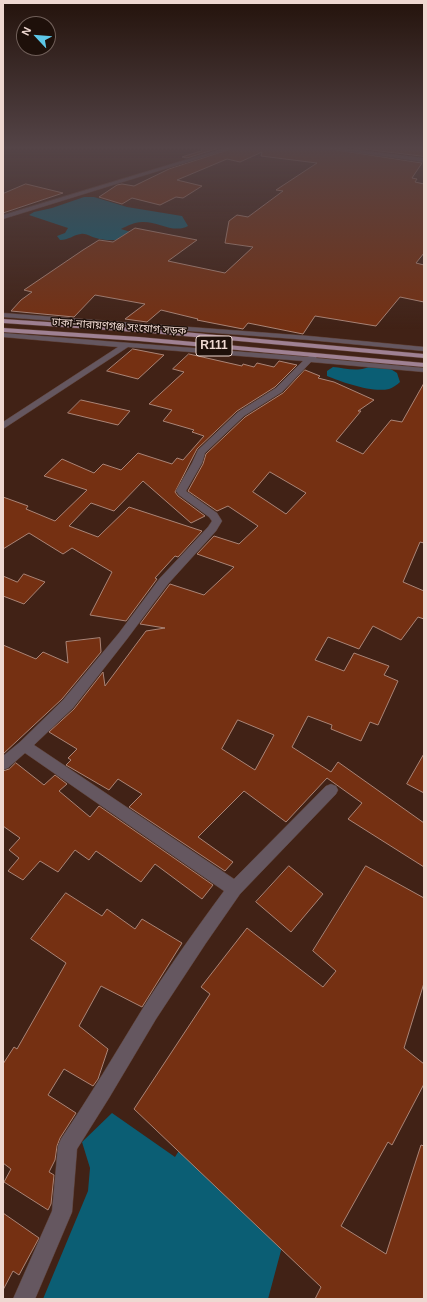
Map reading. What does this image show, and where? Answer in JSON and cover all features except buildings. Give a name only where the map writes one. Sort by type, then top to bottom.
[{"type":"main road","name":"ঢাকা-নারায়ণগঞ্জ সংযোগ সড়ক","points":[[3,321],[151,331],[424,356]]},
{"type":"main road","name":"ঢাকা-নারায়ণগঞ্জ সংযোগ সড়ক","points":[[3,330],[139,339],[311,358],[424,365]]},
{"type":"street","points":[[3,217],[33,208]]},
{"type":"street","points":[[3,315],[309,338],[424,349]]},
{"type":"street","points":[[3,335],[311,358],[424,370]]},
{"type":"street","points":[[3,426],[126,345]]},
{"type":"street","points":[[3,764],[25,746],[68,704],[123,636],[164,581],[212,529],[217,521],[213,515],[181,491],[197,463],[201,452],[241,414],[279,390],[311,358]]},
{"type":"street","points":[[25,746],[235,889]]},
{"type":"street","points":[[24,1299],[62,1212],[68,1146],[103,1092],[150,1013],[200,937],[235,889],[331,790]]},
{"type":"water","points":[[52,208],[132,208],[182,216],[188,226],[177,229],[154,223],[139,222],[121,229],[137,234],[122,239],[106,240],[83,234],[60,240],[57,236],[65,233],[68,228],[29,215],[34,212]]},
{"type":"water","points":[[371,365],[389,368],[397,373],[400,382],[389,389],[374,390],[327,376],[327,371],[333,367],[363,369]]},
{"type":"water","points":[[216,1092],[294,1202],[268,1299],[43,1299],[88,1191],[90,1168],[82,1142],[112,1113],[175,1157]]}]
